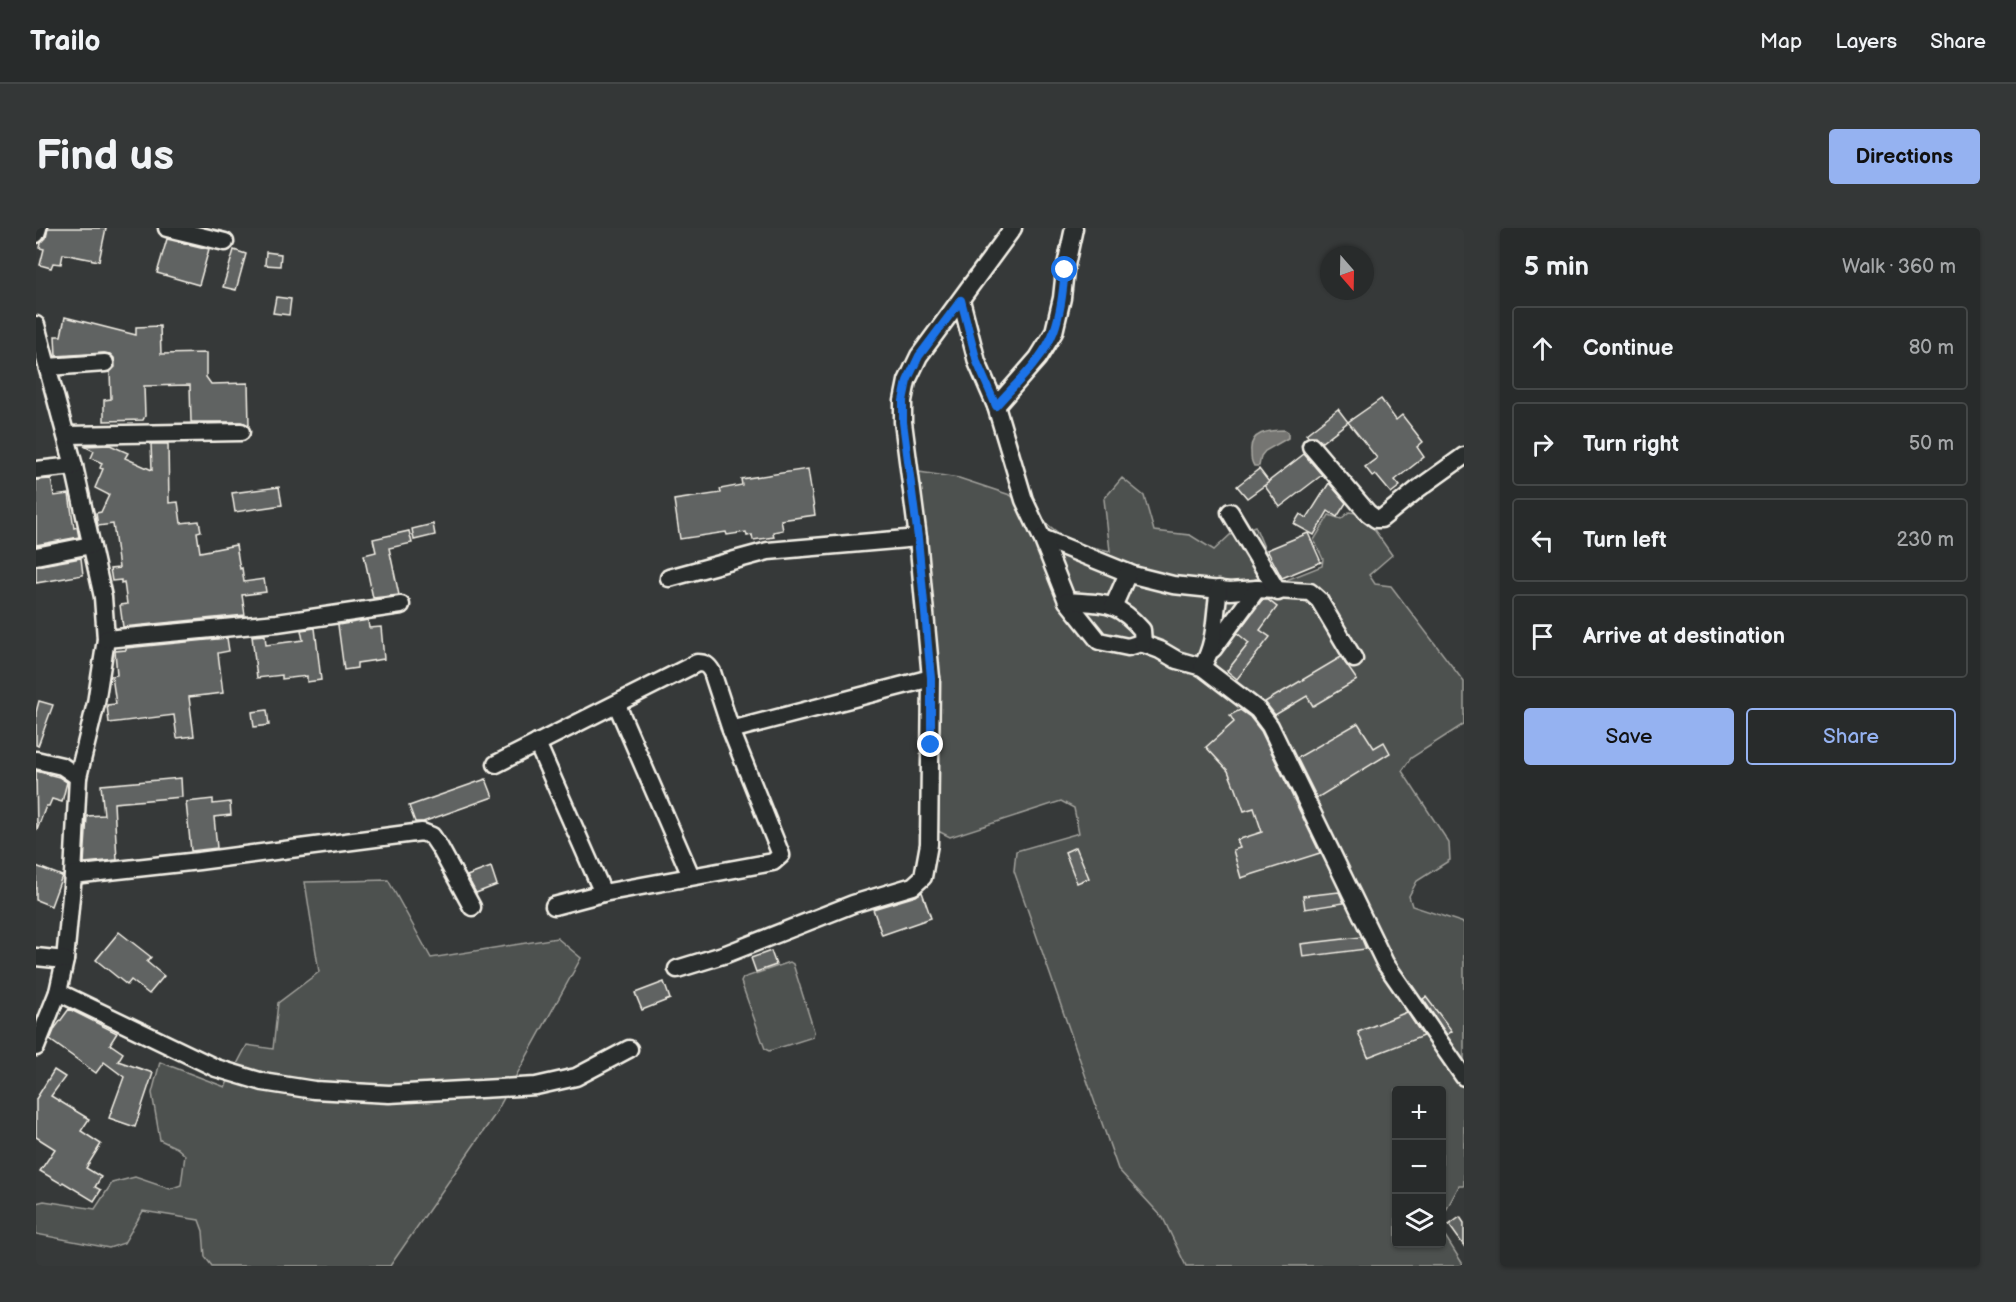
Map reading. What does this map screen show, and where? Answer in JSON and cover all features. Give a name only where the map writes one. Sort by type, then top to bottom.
[{"type":"street","points":[[36,234],[38,228]]},
{"type":"street","points":[[167,228],[225,242]]},
{"type":"street","points":[[677,969],[726,954],[853,904],[912,886],[923,877],[929,844],[931,678],[918,538],[903,422],[907,381],[919,356],[1013,228]]},
{"type":"street","points":[[996,406],[1038,358],[1054,332],[1074,228]]},
{"type":"street","points":[[961,300],[977,362],[996,406],[1024,500],[1067,601],[1099,641],[1113,645],[1143,644],[1160,650],[1177,660],[1206,660],[1258,710],[1270,726],[1385,963],[1399,986],[1459,1059],[1464,1077]]},
{"type":"street","points":[[36,325],[74,466],[103,597],[106,639],[96,703],[78,777],[73,874],[65,960],[57,992],[36,1047]]},
{"type":"street","points":[[48,367],[105,363]]},
{"type":"street","points":[[66,435],[241,432]]},
{"type":"street","points":[[1311,446],[1368,513],[1376,519],[1381,519],[1464,456]]},
{"type":"street","points":[[36,470],[74,466]]},
{"type":"street","points":[[1230,512],[1278,592]]},
{"type":"street","points":[[669,578],[768,551],[918,538]]},
{"type":"street","points":[[1042,538],[1128,573],[1173,585],[1219,590],[1257,589],[1278,592],[1310,592],[1319,600],[1354,659]]},
{"type":"street","points":[[36,556],[91,545]]},
{"type":"street","points":[[1113,607],[1128,573]]},
{"type":"street","points":[[1206,660],[1257,589]]},
{"type":"street","points":[[1206,660],[1215,637],[1214,615],[1219,590]]},
{"type":"street","points":[[1067,601],[1103,604],[1121,609],[1142,630],[1143,644]]},
{"type":"street","points":[[106,639],[278,623],[401,605]]},
{"type":"street","points":[[496,764],[697,663],[705,663],[712,672],[731,730],[781,855],[773,861],[603,893],[555,906]]},
{"type":"street","points":[[731,730],[931,678]]},
{"type":"street","points":[[617,705],[691,876]]},
{"type":"street","points":[[537,743],[603,893]]},
{"type":"street","points":[[36,760],[62,766],[78,777]]},
{"type":"street","points":[[73,874],[199,861],[422,832],[432,836],[472,907]]},
{"type":"street","points":[[36,957],[65,960]]},
{"type":"street","points":[[57,992],[216,1068],[263,1082],[314,1090],[389,1094],[536,1086],[576,1077],[629,1049]]},
{"type":"shaded area","points":[[1285,430],[1288,432],[1288,438],[1265,451],[1261,456],[1259,466],[1254,466],[1251,456],[1253,440],[1267,432]]},
{"type":"shaded area","points":[[919,472],[959,478],[1010,495],[1070,542],[1110,551],[1104,499],[1122,478],[1144,496],[1154,531],[1190,535],[1214,550],[1230,535],[1255,526],[1279,583],[1322,566],[1323,559],[1314,540],[1329,515],[1341,519],[1349,512],[1363,514],[1392,555],[1369,575],[1375,584],[1391,586],[1464,682],[1464,724],[1411,758],[1402,771],[1449,843],[1450,860],[1417,881],[1409,896],[1412,906],[1464,923],[1464,1186],[1459,1186],[1446,1210],[1446,1086],[1392,1086],[1392,1248],[1446,1248],[1446,1237],[1464,1266],[1186,1266],[1163,1218],[1118,1169],[1014,871],[1016,851],[1079,833],[1074,808],[1061,801],[950,837],[936,830],[916,482]]},
{"type":"shaded area","points":[[388,880],[431,958],[557,938],[581,958],[494,1116],[390,1266],[212,1266],[205,1257],[203,1231],[199,1220],[143,1211],[124,1243],[109,1248],[36,1234],[36,1203],[44,1201],[95,1209],[112,1183],[135,1177],[170,1189],[181,1185],[185,1155],[177,1148],[160,1140],[152,1093],[160,1062],[225,1087],[247,1045],[273,1049],[278,1003],[319,972],[305,882]]},
{"type":"shaded area","points":[[790,962],[793,964],[814,1031],[813,1037],[769,1051],[765,1049],[741,982],[743,978]]},
{"type":"building","points":[[48,228],[106,228],[99,261],[63,254],[61,264],[53,263],[51,268],[40,265],[44,249],[40,248],[41,243],[46,238]]},
{"type":"building","points":[[167,239],[209,249],[199,285],[157,273]]},
{"type":"building","points":[[234,250],[246,254],[236,290],[223,287]]},
{"type":"building","points":[[266,252],[281,254],[280,266],[265,265]]},
{"type":"building","points":[[276,297],[291,299],[289,315],[273,313]]},
{"type":"building","points":[[65,317],[136,335],[136,327],[160,326],[161,354],[206,353],[206,377],[211,384],[248,383],[249,425],[241,422],[191,422],[190,385],[144,386],[145,416],[143,420],[104,421],[104,400],[111,399],[110,372],[115,367],[114,358],[104,353],[56,356],[55,336],[61,336]]},
{"type":"building","points":[[1381,399],[1396,420],[1402,415],[1423,442],[1417,447],[1424,457],[1395,480],[1400,486],[1391,493],[1376,475],[1373,477],[1365,467],[1377,458],[1348,422]]},
{"type":"building","points":[[1338,409],[1348,422],[1322,442],[1315,436],[1306,434]]},
{"type":"building","points":[[151,444],[168,444],[169,503],[178,502],[181,523],[199,521],[201,531],[197,532],[200,552],[236,545],[244,582],[264,579],[266,592],[242,595],[245,615],[123,627],[120,605],[127,604],[124,582],[112,581],[110,569],[119,568],[113,524],[98,526],[96,513],[101,512],[109,495],[95,488],[103,469],[100,468],[102,463],[91,458],[94,451],[84,446],[110,445],[128,453],[125,458],[152,470]]},
{"type":"building","points":[[1304,454],[1322,475],[1280,507],[1264,485]]},
{"type":"building","points":[[808,469],[815,515],[781,520],[783,530],[773,532],[774,537],[753,540],[752,535],[747,536],[746,532],[727,535],[726,532],[680,539],[674,500],[721,493],[720,489],[742,485],[741,479]]},
{"type":"building","points":[[1259,469],[1269,482],[1247,498],[1237,486]]},
{"type":"building","points":[[51,479],[54,496],[69,494],[74,528],[77,527],[79,537],[36,545],[36,480]]},
{"type":"building","points":[[1329,483],[1346,503],[1337,517],[1328,511],[1314,535],[1294,524],[1300,514],[1307,518]]},
{"type":"building","points":[[279,487],[282,505],[235,512],[232,493]]},
{"type":"building","points":[[433,524],[435,535],[414,540],[412,529]]},
{"type":"building","points":[[409,531],[412,543],[389,548],[399,595],[373,598],[364,555],[376,552],[373,539]]},
{"type":"building","points":[[1308,533],[1321,562],[1282,578],[1267,550]]},
{"type":"building","points":[[81,558],[83,575],[36,583],[36,566]]},
{"type":"building","points":[[1262,600],[1268,600],[1277,607],[1260,630],[1270,637],[1237,679],[1227,671],[1249,643],[1237,633]]},
{"type":"building","points":[[368,620],[369,628],[381,627],[384,659],[357,663],[357,668],[344,670],[338,625]]},
{"type":"building","points":[[315,628],[321,680],[307,682],[307,676],[282,679],[282,675],[257,678],[252,636],[265,635],[266,645],[303,640],[301,630]]},
{"type":"building","points":[[227,638],[229,651],[218,653],[223,693],[189,697],[194,736],[177,738],[174,715],[109,723],[107,705],[116,704],[112,676],[117,675],[115,651]]},
{"type":"building","points":[[1341,657],[1357,680],[1313,706],[1307,696],[1275,715],[1265,702]]},
{"type":"building","points":[[39,701],[53,705],[38,746],[36,745],[36,712]]},
{"type":"building","points":[[267,710],[269,725],[254,727],[252,712]]},
{"type":"building","points":[[1240,710],[1250,717],[1261,731],[1320,853],[1241,878],[1233,850],[1240,848],[1237,840],[1262,832],[1254,808],[1244,811],[1228,771],[1206,747],[1234,722],[1230,715]]},
{"type":"building","points":[[1358,723],[1374,748],[1384,742],[1390,753],[1317,798],[1297,758]]},
{"type":"building","points":[[36,771],[59,777],[67,782],[62,802],[52,799],[49,806],[46,806],[37,830]]},
{"type":"building","points":[[181,778],[182,797],[114,803],[117,860],[84,863],[87,816],[104,815],[101,785]]},
{"type":"building","points":[[486,779],[493,797],[423,822],[415,822],[409,806]]},
{"type":"building","points":[[213,799],[213,804],[230,802],[231,815],[214,817],[217,848],[191,851],[186,802]]},
{"type":"building","points":[[1076,847],[1089,878],[1077,883],[1065,852]]},
{"type":"building","points":[[36,866],[62,876],[51,906],[36,900]]},
{"type":"building","points":[[491,867],[497,885],[476,893],[467,876]]},
{"type":"building","points":[[922,892],[931,918],[882,935],[873,909],[916,896]]},
{"type":"building","points":[[1339,892],[1344,903],[1305,909],[1303,896]]},
{"type":"building","points":[[119,932],[151,957],[147,962],[164,976],[149,994],[131,980],[127,985],[96,960]]},
{"type":"building","points":[[1361,937],[1366,949],[1303,957],[1301,944]]},
{"type":"building","points":[[771,951],[776,965],[756,972],[751,958]]},
{"type":"building","points":[[664,982],[670,999],[642,1010],[635,993]]},
{"type":"building","points":[[1426,997],[1452,1031],[1447,1035],[1423,999]]},
{"type":"building","points":[[69,1009],[117,1033],[110,1044],[123,1053],[118,1061],[153,1073],[135,1127],[109,1118],[124,1077],[104,1062],[96,1073],[50,1040],[55,1028]]},
{"type":"building","points":[[1407,1012],[1423,1036],[1368,1057],[1358,1032]]},
{"type":"building","points":[[54,1070],[65,1077],[51,1096],[89,1119],[81,1131],[101,1144],[86,1168],[101,1177],[95,1187],[101,1190],[94,1201],[40,1171],[55,1149],[36,1137],[36,1099]]},
{"type":"building","points":[[1460,1217],[1464,1223],[1464,1246],[1449,1225]]},
{"type":"route","points":[[931,745],[931,678],[918,538],[903,422],[903,401],[907,381],[919,356],[961,300],[977,362],[996,406],[1038,358],[1054,332],[1062,298],[1065,270]]}]
